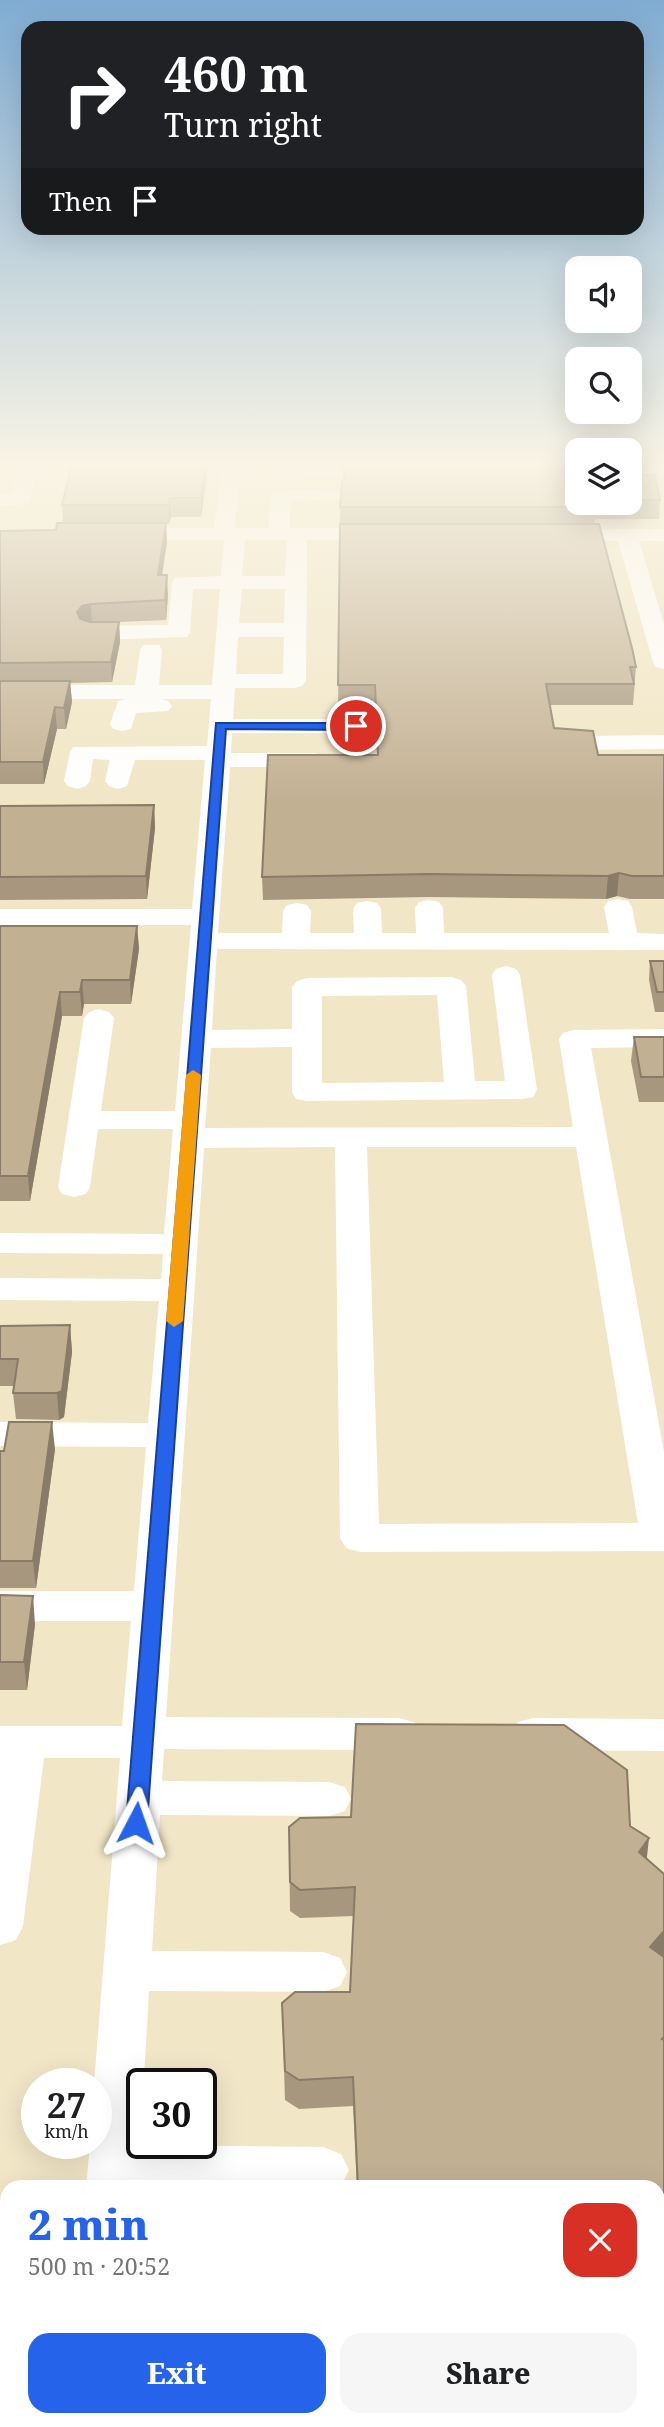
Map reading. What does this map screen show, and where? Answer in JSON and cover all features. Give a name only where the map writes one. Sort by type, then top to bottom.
[{"type":"street","points":[[92,633],[179,632],[183,574]]},
{"type":"street","points":[[189,574],[231,583],[297,582]]},
{"type":"street","points":[[231,574],[142,1737],[113,2178],[323,2170]]},
{"type":"street","points":[[77,781],[82,752],[124,752],[221,720],[293,692],[296,574]]},
{"type":"street","points":[[638,574],[664,662]]},
{"type":"street","points":[[180,618],[295,630]]},
{"type":"street","points":[[146,692],[151,650]]},
{"type":"street","points":[[0,692],[146,692],[334,760]]},
{"type":"street","points":[[122,724],[126,706],[221,720],[356,726]]},
{"type":"street","points":[[584,743],[664,742]]},
{"type":"street","points":[[118,782],[124,752]]},
{"type":"street","points":[[618,906],[624,942]]},
{"type":"street","points":[[429,908],[431,942]]},
{"type":"street","points":[[367,909],[368,942]]},
{"type":"street","points":[[296,941],[297,911]]},
{"type":"street","points":[[0,917],[204,929],[296,941],[664,942]]},
{"type":"street","points":[[460,1091],[451,986],[307,987],[307,1092],[460,1091],[522,1090],[506,975]]},
{"type":"street","points":[[74,1187],[99,1018]]},
{"type":"street","points":[[196,1038],[307,1038]]},
{"type":"street","points":[[351,1137],[360,1538],[662,1537],[574,1039],[664,1038]]},
{"type":"street","points":[[84,1120],[189,1129],[351,1137],[590,1137]]},
{"type":"street","points":[[0,1243],[180,1244]]},
{"type":"street","points":[[90,1290],[97,1244]]},
{"type":"street","points":[[0,1289],[177,1290]]},
{"type":"street","points":[[0,1434],[166,1435]]},
{"type":"street","points":[[0,1605],[152,1606]]},
{"type":"street","points":[[0,1926],[12,1742],[142,1737],[431,1734]]},
{"type":"street","points":[[499,1734],[664,1735]]},
{"type":"street","points":[[138,1798],[329,1799]]},
{"type":"street","points":[[127,1971],[323,1972]]},
{"type":"building","points":[[0,574],[167,575],[165,600],[91,604],[82,606],[77,612],[80,619],[90,622],[119,622],[111,662],[0,663]]},
{"type":"building","points":[[339,574],[612,574],[636,667],[630,667],[634,684],[546,684],[554,728],[593,731],[598,755],[664,755],[664,876],[632,876],[619,873],[608,876],[429,874],[262,877],[268,755],[378,755],[375,685],[338,685]]},
{"type":"building","points":[[0,681],[70,681],[64,708],[55,707],[43,762],[0,762]]},
{"type":"building","points":[[154,805],[146,876],[0,877],[0,806]]},
{"type":"building","points":[[0,926],[137,926],[130,980],[82,980],[80,992],[60,992],[28,1176],[0,1176]]},
{"type":"building","points":[[650,961],[664,961],[664,992],[657,992]]},
{"type":"building","points":[[634,1037],[664,1037],[664,1077],[641,1077]]},
{"type":"building","points":[[70,1325],[62,1391],[13,1393],[18,1359],[0,1359],[0,1326]]},
{"type":"building","points":[[9,1422],[52,1422],[33,1561],[0,1561],[0,1451],[4,1451]]},
{"type":"building","points":[[0,1595],[33,1596],[24,1662],[0,1662]]},
{"type":"building","points":[[356,1724],[564,1725],[627,1770],[630,1826],[649,1838],[639,1852],[664,1874],[664,1931],[650,1947],[664,1957],[664,2180],[358,2180],[353,2077],[299,2080],[285,2071],[282,2003],[295,1992],[350,1992],[355,1887],[300,1890],[290,1882],[289,1827],[300,1818],[351,1817]]},
{"type":"slow traffic","points":[[174,1321],[193,1075]]},
{"type":"route","points":[[136,1823],[220,726],[356,726]]}]
